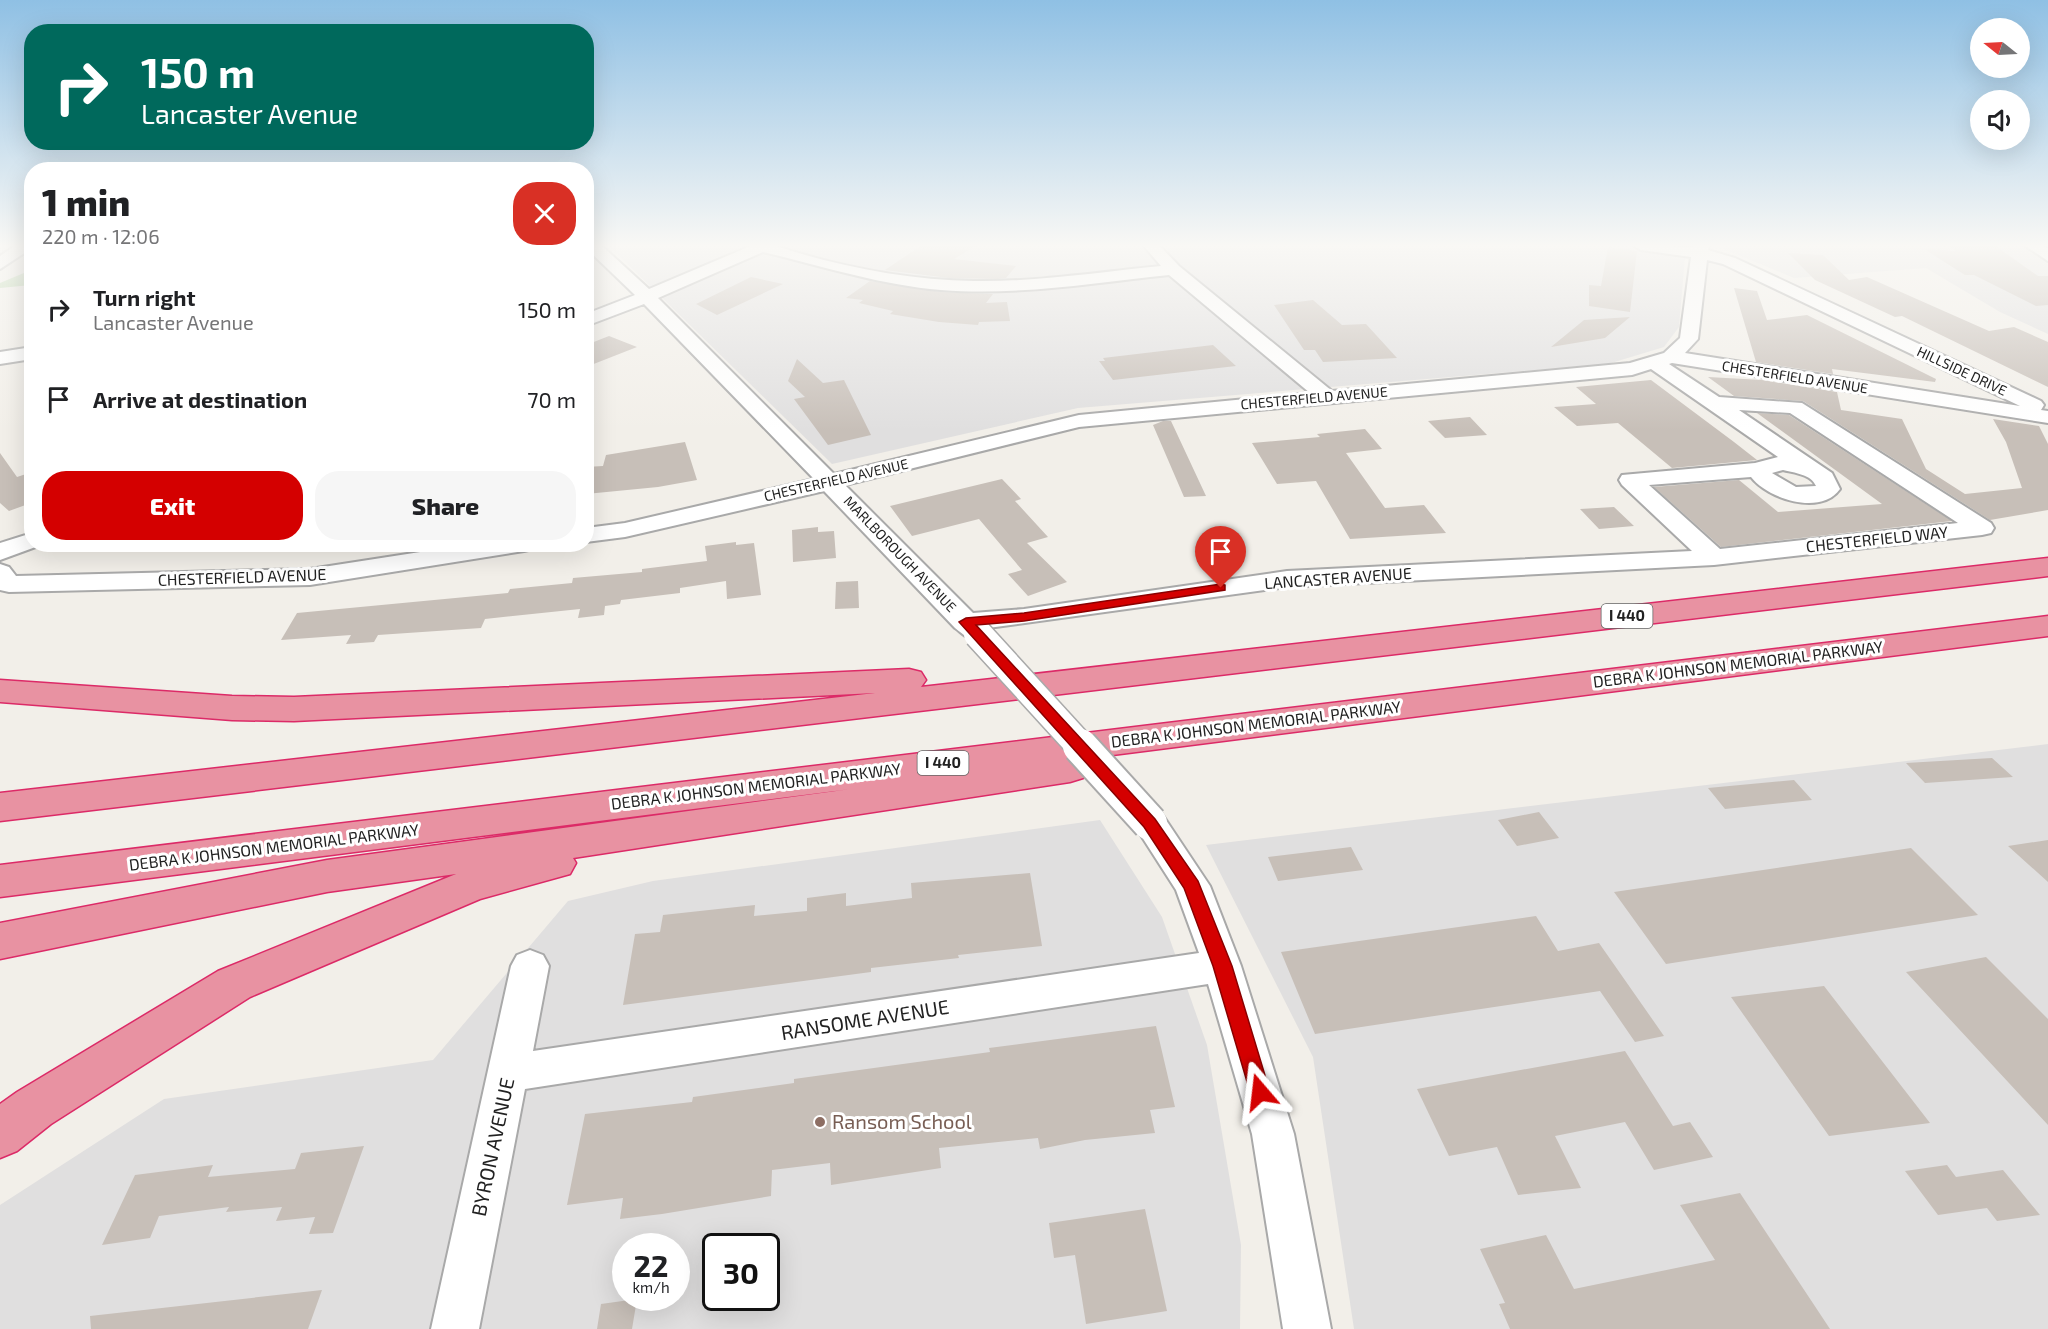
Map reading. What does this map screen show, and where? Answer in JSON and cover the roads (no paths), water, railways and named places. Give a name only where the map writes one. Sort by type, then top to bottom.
[{"type":"highway","name":"I 440","points":[[0,807],[2048,567]]},
{"type":"highway","name":"DEBRA K JOHNSON MEMORIAL PARKWAY","points":[[0,881],[2048,626]]},
{"type":"highway","points":[[0,941],[327,876],[703,825],[1886,646]]},
{"type":"highway","points":[[0,692],[232,708],[294,709],[1206,666]]},
{"type":"highway","points":[[0,709],[151,711],[232,708]]},
{"type":"highway","points":[[0,1134],[34,1108],[234,984],[471,885],[703,825]]},
{"type":"street","points":[[594,318],[622,307]]},
{"type":"street","name":"MARLBOROUGH AVENUE","points":[[658,307],[972,628],[1150,823],[1192,886],[1222,966],[1272,1134],[1307,1329]]},
{"type":"street","points":[[1218,307],[1327,397]]},
{"type":"street","points":[[1693,307],[1689,339],[1663,360],[1713,403],[1806,469],[1773,463],[1761,469],[1630,480],[1714,557]]},
{"type":"street","name":"HILLSIDE DRIVE","points":[[1826,307],[2048,412]]},
{"type":"street","points":[[0,358],[24,354]]},
{"type":"street","name":"CHESTERFIELD AVENUE","points":[[594,534],[625,530],[1079,421],[1632,369],[1663,360],[2048,417]]},
{"type":"street","name":"CHESTERFIELD WAY","points":[[1713,403],[1795,407],[1982,528],[1714,557]]},
{"type":"street","points":[[0,552],[24,543]]},
{"type":"street","name":"CHESTERFIELD AVENUE","points":[[0,572],[9,584],[310,577],[472,552]]},
{"type":"street","name":"LANCASTER AVENUE","points":[[972,628],[1024,617],[1287,579],[1714,557]]},
{"type":"street","name":"BYRON AVENUE","points":[[455,1329],[530,966]]},
{"type":"street","name":"RANSOME AVENUE","points":[[508,1073],[1222,966]]},
{"type":"place","name":"Ransom School","points":[[820,1122]]}]
